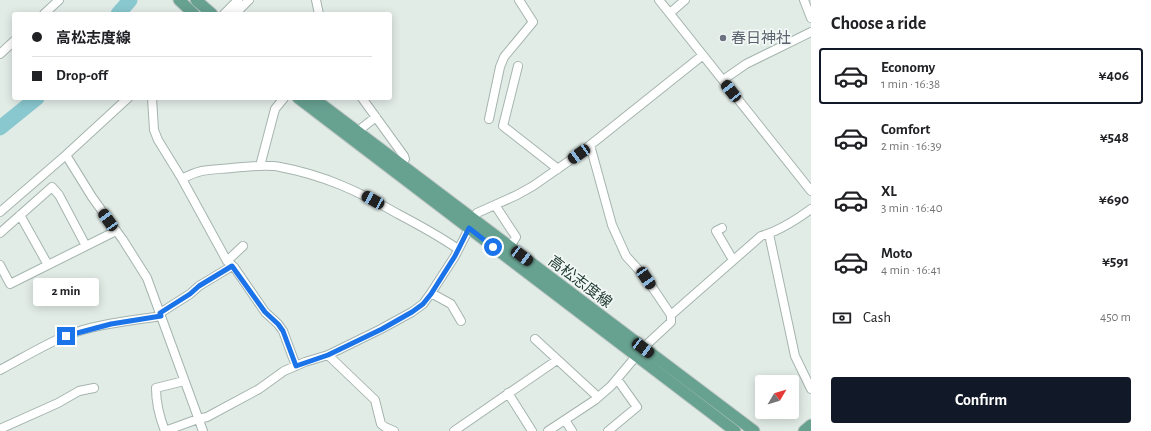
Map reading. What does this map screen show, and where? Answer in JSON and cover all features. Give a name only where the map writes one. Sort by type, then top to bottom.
[{"type":"main road","points":[[179,0],[192,12]]},
{"type":"main road","points":[[196,0],[210,12]]},
{"type":"main road","name":"高松志度線","points":[[301,100],[471,224],[640,352],[754,431]]},
{"type":"main road","name":"高松志度線","points":[[316,100],[401,164],[471,224],[510,247],[735,431]]},
{"type":"main road","points":[[804,431],[811,425]]},
{"type":"street","points":[[46,12],[59,0]]},
{"type":"street","points":[[226,12],[238,0]]},
{"type":"street","points":[[237,12],[249,0]]},
{"type":"street","points":[[316,0],[319,12]]},
{"type":"street","points":[[489,118],[500,67],[504,57],[533,22],[519,0]]},
{"type":"street","points":[[659,0],[811,191]]},
{"type":"street","points":[[670,13],[685,0]]},
{"type":"street","points":[[804,0],[811,18]]},
{"type":"street","points":[[723,80],[746,64],[811,32]]},
{"type":"street","points":[[0,54],[12,43]]},
{"type":"street","points":[[184,381],[156,388],[158,414],[165,431],[207,417],[259,389],[284,371],[328,355],[382,329],[412,312],[423,304],[431,294],[458,249],[477,213],[533,186],[558,169],[703,55]]},
{"type":"street","points":[[518,66],[503,126],[558,169]]},
{"type":"street","points":[[0,212],[66,155],[126,100]]},
{"type":"street","points":[[152,100],[154,130],[158,140],[230,264],[265,312],[283,331],[296,366]]},
{"type":"street","points":[[260,166],[275,109],[282,100]]},
{"type":"street","points":[[363,100],[404,156],[405,159],[401,164]]},
{"type":"street","points":[[359,133],[363,127],[376,117]]},
{"type":"street","points":[[548,431],[598,397],[611,386],[640,352],[671,322],[671,315],[646,278],[626,256],[612,225],[590,145]]},
{"type":"street","points":[[66,155],[92,197],[147,278],[202,431]]},
{"type":"street","points":[[182,179],[205,169],[279,166],[330,180],[360,193],[438,235],[458,249]]},
{"type":"street","points":[[0,233],[52,187],[59,196],[86,246]]},
{"type":"street","points":[[495,205],[516,237],[510,247]]},
{"type":"street","points":[[671,315],[761,236],[769,234],[799,218],[811,209]]},
{"type":"street","points":[[20,215],[48,265]]},
{"type":"street","points":[[722,228],[716,231],[733,260]]},
{"type":"street","points":[[0,265],[10,284],[116,231]]},
{"type":"street","points":[[769,234],[795,356],[811,389]]},
{"type":"street","points":[[0,370],[36,350],[66,336],[111,324],[160,314],[230,264],[244,246]]},
{"type":"street","points":[[431,294],[451,304],[461,321]]},
{"type":"street","points":[[535,339],[598,397]]},
{"type":"street","points":[[328,355],[375,400],[381,424],[394,431]]},
{"type":"street","points":[[454,431],[558,360]]},
{"type":"street","points":[[608,431],[637,407],[617,379]]},
{"type":"street","points":[[0,429],[58,403],[78,392],[94,388]]},
{"type":"street","points":[[508,393],[532,431]]},
{"type":"street","points":[[565,420],[572,431]]},
{"type":"waterway","points":[[120,12],[130,0]]},
{"type":"waterway","points":[[0,128],[35,100]]},
{"type":"place","name":"春日神社","points":[[723,38]]},
{"type":"route","points":[[66,336],[111,324],[161,316],[160,313],[190,294],[199,286],[232,266],[265,312],[283,331],[296,366],[328,355],[382,329],[423,304],[455,256],[469,228],[493,247]]}]
